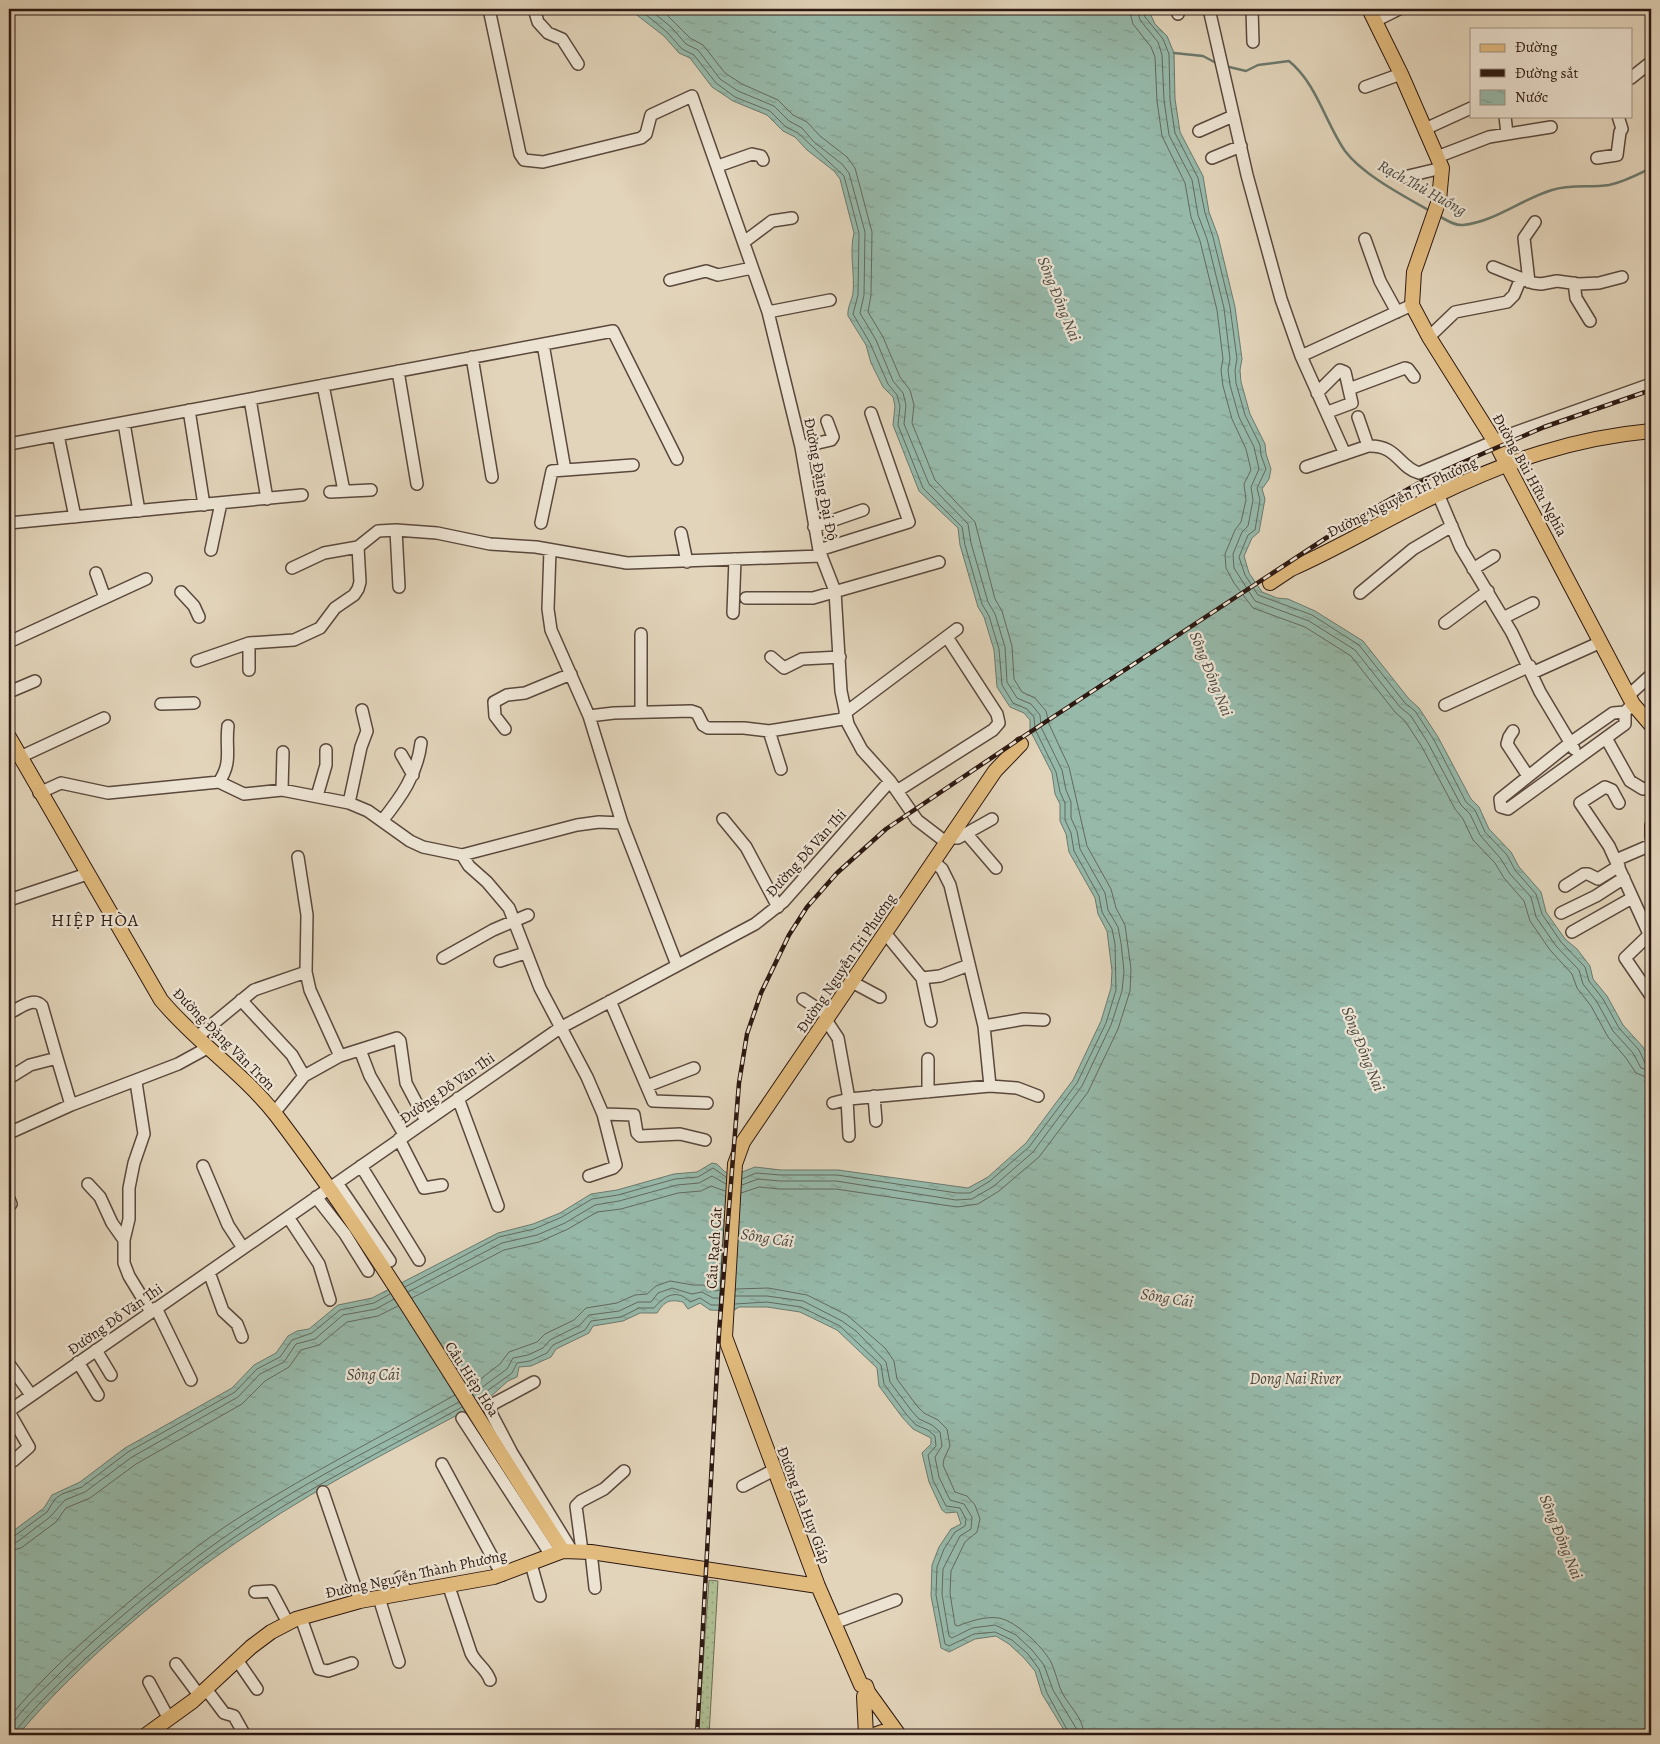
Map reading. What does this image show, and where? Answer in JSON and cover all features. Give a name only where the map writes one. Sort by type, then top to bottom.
[{"type":"main road","points":[[1372,15],[1401,74],[1439,163]]},
{"type":"main road","name":"Đường Bùi Hữu Nghĩa","points":[[1439,163],[1439,200],[1412,280],[1412,306],[1429,337],[1495,442],[1601,642],[1629,704],[1651,725]]},
{"type":"main road","name":"Đường Nguyễn Tri Phương","points":[[1271,585],[1313,559],[1438,494],[1507,465],[1580,441],[1651,431]]},
{"type":"main road","name":"Đường Đặng Văn Trơn","points":[[9,737],[39,793],[160,1000],[176,1018],[254,1089],[333,1185],[354,1224]]},
{"type":"main road","name":"Đường Nguyễn Tri Phương","points":[[735,1164],[744,1142],[988,782],[1001,764],[1022,746]]},
{"type":"main road","name":"Cầu Rạch Cát","points":[[724,1333],[735,1164]]},
{"type":"main road","name":"Cầu Hiệp Hòa","points":[[354,1224],[551,1533],[572,1552]]},
{"type":"main road","name":"Đường Hà Huy Giáp","points":[[724,1333],[818,1586],[864,1691],[866,1735]]},
{"type":"main road","points":[[572,1552],[818,1586]]},
{"type":"main road","name":"Đường Nguyễn Thành Phương","points":[[146,1735],[202,1692],[258,1642],[294,1620],[360,1601],[448,1587],[502,1575],[572,1552]]},
{"type":"main road","points":[[864,1691],[898,1735]]},
{"type":"main road","points":[[874,1735],[882,1732],[898,1735]]},
{"type":"street","points":[[534,9],[538,22],[548,33],[562,39],[578,64]]},
{"type":"street","points":[[1209,9],[1233,116],[1270,259],[1301,356],[1317,393],[1328,412],[1345,454]]},
{"type":"street","points":[[1252,9],[1253,42]]},
{"type":"street","points":[[1372,15],[1399,9]]},
{"type":"street","name":"Đường Đặng Đại Độ","points":[[491,10],[520,154],[524,160],[543,162],[641,138],[646,134],[651,116],[692,96],[768,312],[801,447],[820,553],[835,591],[844,716],[857,742],[890,781],[917,820],[948,841]]},
{"type":"street","points":[[1632,77],[1651,62]]},
{"type":"street","points":[[1365,87],[1401,74]]},
{"type":"street","points":[[1425,129],[1470,108]]},
{"type":"street","points":[[1199,131],[1233,116]]},
{"type":"street","points":[[1505,118],[1508,134]]},
{"type":"street","points":[[1597,158],[1617,155],[1622,128],[1619,118]]},
{"type":"street","points":[[1404,177],[1439,163],[1489,137],[1550,127]]},
{"type":"street","points":[[1212,158],[1241,146]]},
{"type":"street","points":[[718,166],[752,154],[761,156],[763,160]]},
{"type":"street","points":[[744,242],[772,221],[792,218]]},
{"type":"street","points":[[1429,337],[1455,312],[1507,302],[1514,295],[1525,280],[1524,238],[1535,222]]},
{"type":"street","points":[[1365,239],[1380,281],[1397,312]]},
{"type":"street","points":[[670,280],[706,271],[718,275],[752,268]]},
{"type":"street","points":[[1493,268],[1541,284],[1557,281],[1599,283],[1622,277]]},
{"type":"street","points":[[1574,283],[1576,298],[1590,321]]},
{"type":"street","points":[[768,312],[830,300]]},
{"type":"street","points":[[1301,356],[1412,306]]},
{"type":"street","points":[[9,444],[613,331],[677,459]]},
{"type":"street","points":[[543,344],[565,470]]},
{"type":"street","points":[[472,357],[492,477]]},
{"type":"street","points":[[1350,389],[1405,368],[1408,368],[1414,377]]},
{"type":"street","points":[[1317,393],[1340,370],[1345,372],[1350,389],[1351,405],[1328,412]]},
{"type":"street","points":[[398,371],[417,484]]},
{"type":"street","points":[[1306,466],[1368,446],[1389,449],[1419,473],[1573,411],[1651,384]]},
{"type":"street","points":[[323,385],[344,491]]},
{"type":"street","points":[[250,399],[267,499]]},
{"type":"street","points":[[189,410],[204,505]]},
{"type":"street","points":[[292,568],[324,553],[358,547],[378,531],[396,530],[437,533],[490,544],[550,550],[628,563],[687,562],[820,553],[910,522],[871,413]]},
{"type":"street","points":[[1358,417],[1368,446]]},
{"type":"street","points":[[801,447],[831,440],[833,437],[827,421]]},
{"type":"street","points":[[124,423],[139,511]]},
{"type":"street","points":[[58,435],[75,517]]},
{"type":"street","points":[[541,523],[552,471],[633,465]]},
{"type":"street","points":[[330,492],[371,490]]},
{"type":"street","points":[[1438,494],[1473,569],[1488,591],[1531,669],[1540,692],[1579,757]]},
{"type":"street","points":[[10,520],[75,517],[302,495]]},
{"type":"street","points":[[211,550],[221,503]]},
{"type":"street","points":[[814,527],[863,510]]},
{"type":"street","points":[[1360,593],[1413,549],[1452,526]]},
{"type":"street","points":[[396,530],[399,587]]},
{"type":"street","points":[[682,533],[687,562]]},
{"type":"street","points":[[197,661],[249,643],[294,640],[320,628],[335,608],[354,595],[358,589],[360,582],[358,547]]},
{"type":"street","points":[[550,550],[548,609],[551,630],[589,716],[622,823],[677,965]]},
{"type":"street","points":[[1473,569],[1494,556]]},
{"type":"street","points":[[733,613],[735,559]]},
{"type":"street","points":[[746,598],[813,598],[938,562]]},
{"type":"street","points":[[96,573],[105,598]]},
{"type":"street","points":[[9,642],[146,579]]},
{"type":"street","points":[[1444,623],[1488,591]]},
{"type":"street","points":[[181,592],[194,606],[199,617]]},
{"type":"street","points":[[1503,618],[1533,603]]},
{"type":"street","points":[[589,716],[641,712],[694,711],[705,727],[708,728],[744,728],[769,731],[844,716],[957,629]]},
{"type":"street","points":[[641,634],[641,712]]},
{"type":"street","points":[[896,791],[993,730],[999,723],[997,714],[947,637]]},
{"type":"street","points":[[1445,705],[1601,642]]},
{"type":"street","points":[[249,643],[249,670]]},
{"type":"street","points":[[771,658],[784,668],[802,659],[840,657]]},
{"type":"street","points":[[504,729],[495,716],[494,702],[498,698],[525,693],[571,674]]},
{"type":"street","points":[[1629,704],[1625,724],[1508,809],[1501,807],[1500,799],[1528,776],[1570,743],[1629,704],[1651,675]]},
{"type":"street","points":[[9,692],[36,681]]},
{"type":"street","points":[[161,704],[194,703]]},
{"type":"street","points":[[349,803],[361,747],[367,731],[362,710]]},
{"type":"street","points":[[20,757],[104,718]]},
{"type":"street","points":[[219,782],[229,762],[226,743],[228,726]]},
{"type":"street","points":[[769,731],[781,769]]},
{"type":"street","points":[[1513,731],[1507,744],[1528,776]]},
{"type":"street","points":[[1606,738],[1630,781],[1636,783],[1639,788],[1651,787]]},
{"type":"street","points":[[382,821],[405,792],[419,760],[421,744]]},
{"type":"street","points":[[317,796],[326,765],[326,750]]},
{"type":"street","points":[[282,790],[283,752]]},
{"type":"street","points":[[401,754],[413,775]]},
{"type":"street","name":"Đường Đỗ Văn Thi","points":[[9,1412],[78,1362],[560,1028],[755,924],[778,907],[890,781]]},
{"type":"street","points":[[39,793],[61,783],[108,793],[219,782],[244,794],[282,790],[349,803],[368,811],[410,841],[423,847],[462,855],[577,825],[598,822],[622,823]]},
{"type":"street","points":[[1619,803],[1612,790],[1605,787],[1580,803],[1617,863],[1650,933],[1625,958],[1651,996]]},
{"type":"street","points":[[723,819],[746,847],[778,907]]},
{"type":"street","points":[[948,841],[958,838],[992,819]]},
{"type":"street","points":[[1651,825],[1651,837]]},
{"type":"street","points":[[966,833],[996,868]]},
{"type":"street","points":[[1565,886],[1584,874],[1588,874],[1598,880],[1617,863],[1651,845]]},
{"type":"street","points":[[462,855],[469,866],[498,895],[508,908],[525,953],[560,1028],[587,1077],[603,1114],[616,1165],[613,1168],[589,1176]]},
{"type":"street","points":[[298,857],[307,915],[306,972],[310,990],[340,1056]]},
{"type":"street","points":[[934,862],[942,869],[950,885],[984,1026],[990,1086]]},
{"type":"street","points":[[9,900],[87,874]]},
{"type":"street","points":[[1561,913],[1596,896],[1624,878]]},
{"type":"street","points":[[1572,932],[1632,898]]},
{"type":"street","points":[[443,958],[514,920],[528,915]]},
{"type":"street","points":[[886,933],[922,978],[931,1022]]},
{"type":"street","points":[[500,961],[525,953]]},
{"type":"street","points":[[922,978],[940,976],[969,965]]},
{"type":"street","points":[[197,1036],[241,1000],[264,986],[306,972]]},
{"type":"street","points":[[852,982],[880,997]]},
{"type":"street","points":[[241,1000],[292,1054],[304,1076]]},
{"type":"street","points":[[803,1000],[828,1018],[838,1038],[848,1099],[849,1136]]},
{"type":"street","points":[[9,1013],[33,1001],[38,1002],[42,1006],[71,1105]]},
{"type":"street","points":[[610,1001],[655,1102],[707,1103]]},
{"type":"street","points":[[984,1026],[1024,1019],[1044,1020]]},
{"type":"street","points":[[274,1114],[304,1076],[340,1056],[393,1038],[400,1041],[406,1083],[426,1121]]},
{"type":"street","points":[[9,1133],[71,1105],[136,1082],[178,1064],[209,1047]]},
{"type":"street","points":[[360,1050],[370,1076],[402,1137],[424,1188],[442,1185]]},
{"type":"street","points":[[9,1078],[24,1068],[57,1058]]},
{"type":"street","points":[[928,1059],[928,1092]]},
{"type":"street","points":[[647,1086],[694,1068]]},
{"type":"street","points":[[136,1082],[144,1134],[134,1163],[129,1188],[129,1219],[124,1240],[126,1270],[154,1310],[191,1380]]},
{"type":"street","points":[[833,1103],[874,1096],[990,1086],[1017,1088],[1038,1096]]},
{"type":"street","points":[[874,1096],[876,1121]]},
{"type":"street","points":[[458,1098],[498,1206]]},
{"type":"street","points":[[603,1114],[634,1115],[640,1136],[680,1134],[705,1140]]},
{"type":"street","points":[[204,1166],[228,1225],[243,1248]]},
{"type":"street","points":[[361,1166],[419,1260]]},
{"type":"street","points":[[88,1184],[100,1197],[112,1222],[124,1240]]},
{"type":"street","points":[[333,1185],[390,1261]]},
{"type":"street","points":[[316,1197],[345,1234],[368,1271]]},
{"type":"street","points":[[288,1217],[319,1264],[330,1300]]},
{"type":"street","points":[[209,1272],[223,1312],[237,1324],[242,1337]]},
{"type":"street","points":[[96,1350],[111,1375]]},
{"type":"street","points":[[78,1362],[98,1395]]},
{"type":"street","points":[[9,1364],[31,1395]]},
{"type":"street","points":[[534,1382],[493,1404],[490,1411],[512,1453],[595,1588]]},
{"type":"street","points":[[9,1412],[30,1447],[13,1462]]},
{"type":"street","points":[[462,1418],[572,1552]]},
{"type":"street","points":[[442,1464],[502,1575]]},
{"type":"street","points":[[743,1486],[774,1470]]},
{"type":"street","points":[[572,1552],[576,1506],[581,1501],[604,1489],[624,1471]]},
{"type":"street","points":[[324,1492],[360,1601]]},
{"type":"street","points":[[531,1564],[540,1596]]},
{"type":"street","points":[[400,1577],[406,1593]]},
{"type":"street","points":[[448,1587],[471,1653],[475,1661],[486,1671],[490,1680]]},
{"type":"street","points":[[255,1592],[271,1591],[294,1620],[319,1669],[328,1671],[352,1664]]},
{"type":"street","points":[[378,1598],[399,1662]]},
{"type":"street","points":[[834,1623],[896,1600]]},
{"type":"street","points":[[237,1660],[257,1690]]},
{"type":"street","points":[[176,1664],[224,1713],[234,1716],[243,1732]]},
{"type":"street","points":[[149,1682],[169,1718]]},
{"type":"shaded area","points":[[709,1580],[718,1581],[709,1735],[698,1735]]},
{"type":"water","name":"Dong Nai River","points":[[629,9],[1148,9],[1155,24],[1167,36],[1174,53],[1175,99],[1180,132],[1203,176],[1209,212],[1218,236],[1235,307],[1242,359],[1240,370],[1241,382],[1250,414],[1265,444],[1271,469],[1269,479],[1262,489],[1265,499],[1259,532],[1252,538],[1244,556],[1249,573],[1262,592],[1277,598],[1288,599],[1315,611],[1363,641],[1409,699],[1419,708],[1438,737],[1471,799],[1479,807],[1489,829],[1511,852],[1519,867],[1541,892],[1546,912],[1565,939],[1577,949],[1590,966],[1593,979],[1607,996],[1623,1025],[1643,1047],[1651,1063],[1651,1735],[1067,1735],[1042,1694],[1035,1671],[1009,1644],[996,1636],[975,1639],[949,1652],[941,1648],[931,1596],[932,1565],[939,1547],[951,1529],[961,1524],[957,1512],[946,1513],[942,1510],[929,1482],[922,1453],[931,1444],[931,1438],[913,1429],[902,1417],[879,1386],[877,1368],[837,1330],[800,1312],[767,1307],[739,1307],[733,1311],[710,1310],[700,1303],[688,1309],[683,1302],[674,1301],[665,1303],[657,1313],[640,1313],[623,1321],[593,1326],[589,1333],[556,1349],[551,1357],[531,1366],[519,1367],[517,1377],[508,1381],[489,1398],[369,1462],[280,1513],[221,1553],[159,1600],[98,1652],[18,1735],[9,1735],[9,1534],[44,1508],[52,1495],[80,1482],[125,1448],[232,1388],[254,1365],[276,1353],[288,1336],[297,1331],[309,1329],[338,1305],[372,1298],[498,1233],[533,1224],[560,1213],[591,1194],[617,1190],[674,1174],[697,1172],[712,1163],[717,1164],[725,1172],[737,1174],[755,1167],[781,1170],[838,1170],[968,1188],[988,1177],[1026,1143],[1073,1080],[1101,1021],[1111,988],[1112,971],[1107,931],[1098,914],[1095,898],[1069,852],[1066,834],[1060,821],[1060,804],[1055,794],[1052,773],[1030,730],[1030,720],[1024,713],[1010,707],[997,687],[994,650],[984,617],[978,607],[960,545],[958,528],[919,491],[893,425],[895,406],[893,397],[883,387],[871,363],[866,345],[848,316],[853,293],[852,248],[854,233],[840,179],[834,171],[807,150],[795,137],[783,131],[767,115],[733,101],[712,87],[690,58],[679,53],[664,36]]},
{"type":"waterway","name":"Rạch Thủ Huồng","points":[[1174,53],[1203,56],[1218,64]]},
{"type":"waterway","name":"Rạch Thủ Huồng","points":[[1225,66],[1246,71],[1258,65],[1289,61],[1307,81],[1338,140],[1353,160],[1373,177],[1430,211]]},
{"type":"waterway","name":"Rạch Thủ Huồng","points":[[1439,216],[1457,225],[1474,223],[1486,220],[1552,190],[1566,187],[1609,185],[1651,168]]},
{"type":"railway","points":[[697,1735],[719,1333],[739,1083],[747,1034],[761,993],[789,935],[807,907],[837,873],[886,829],[1355,519],[1419,483],[1459,464],[1544,427],[1651,390]]},
{"type":"district","name":"HIỆP HÒA","points":[[95,920]]},
{"type":"water label","name":"Sông Đồng Nai","points":[[1059,299]]},
{"type":"water label","name":"Sông Đồng Nai","points":[[1211,674]]},
{"type":"water label","name":"Sông Đồng Nai","points":[[1363,1049]]},
{"type":"water label","name":"Sông Cái","points":[[767,1238]]},
{"type":"water label","name":"Sông Cái","points":[[1167,1298]]},
{"type":"water label","name":"Sông Cái","points":[[373,1375]]},
{"type":"water label","name":"Sông Đồng Nai","points":[[1561,1537]]}]
